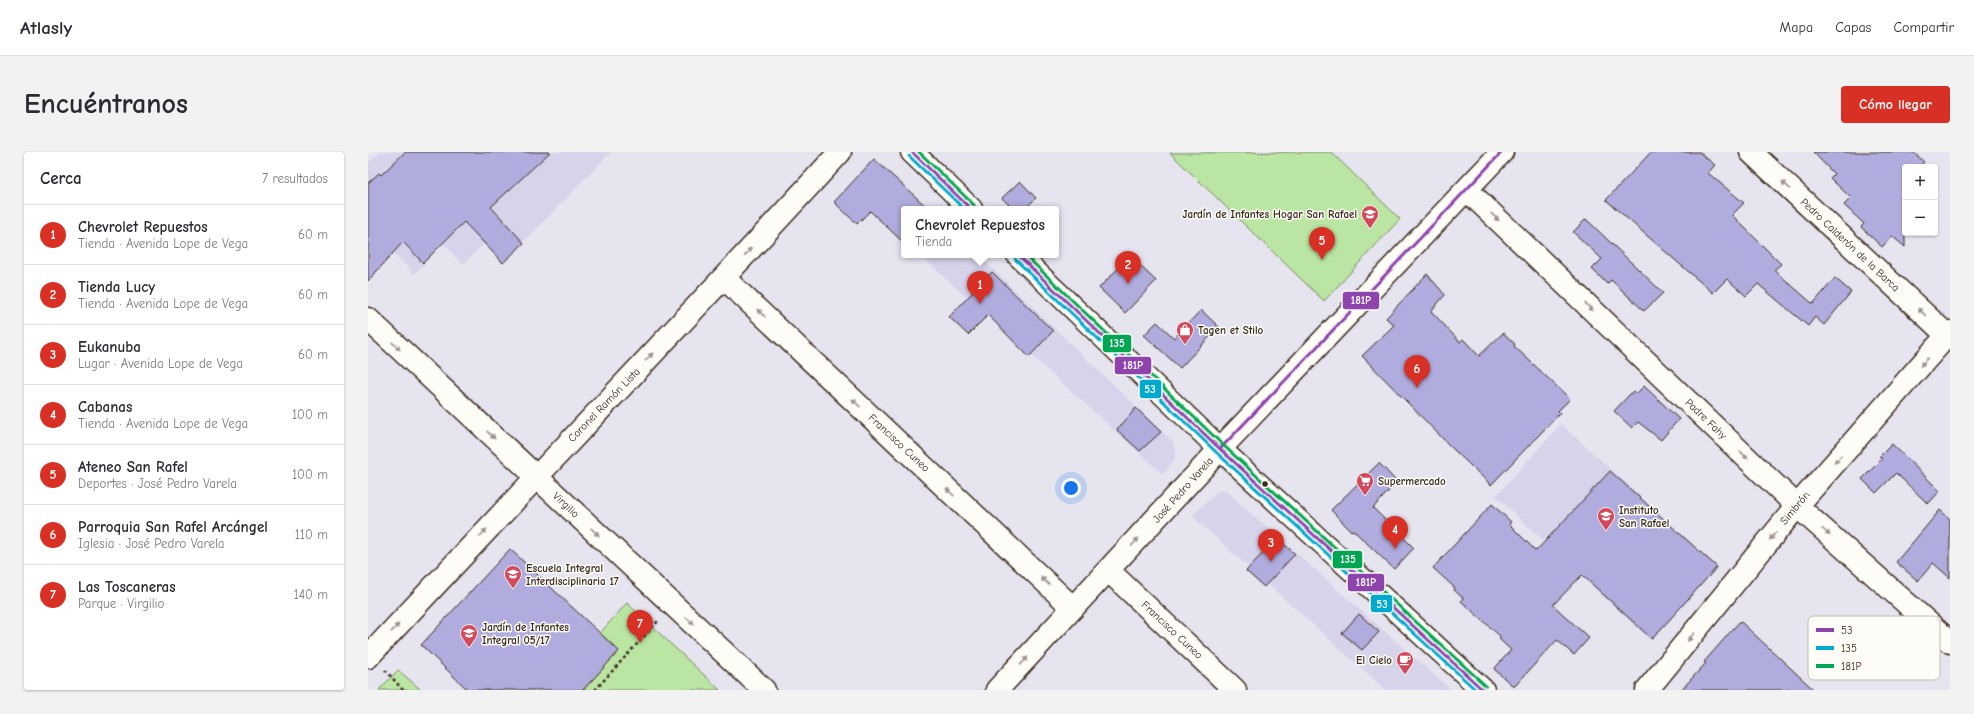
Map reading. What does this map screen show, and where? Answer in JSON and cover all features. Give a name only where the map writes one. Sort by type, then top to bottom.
[{"type":"street","name":"Coronel Ramón Lista","points":[[368,657],[724,278],[840,152]]},
{"type":"street","points":[[912,152],[968,206]]},
{"type":"street","name":"José Pedro Varela","points":[[1000,689],[1220,449],[1502,152]]},
{"type":"street","name":"Pedro Calderón de la Barca","points":[[1751,152],[1949,335]]},
{"type":"street","name":"Padre Fahy","points":[[1467,190],[1797,506],[1921,616]]},
{"type":"street","points":[[1021,258],[1220,449],[1483,690]]},
{"type":"street","name":"Francisco Cuneo","points":[[724,278],[1073,608]]},
{"type":"street","name":"Virgilio","points":[[368,319],[764,690]]},
{"type":"street","name":"Simbrón","points":[[1647,690],[1797,506],[1949,335]]},
{"type":"street","name":"Francisco Cuneo","points":[[1109,571],[1236,690]]},
{"type":"street","name":"Padre Fahy","points":[[1940,633],[1950,642]]},
{"type":"path","points":[[595,690],[673,605]]},
{"type":"shaded area","points":[[381,152],[611,152],[503,263],[484,244],[463,264],[443,243],[414,274],[394,253],[368,281],[368,163]]},
{"type":"shaded area","points":[[923,258],[981,258],[1174,443],[1175,459],[1163,474]]},
{"type":"shaded area","name":"Instituto San Rafael","points":[[1561,424],[1718,567],[1651,641],[1496,496]]},
{"type":"shaded area","points":[[1218,491],[1226,491],[1451,690],[1386,690],[1192,516]]},
{"type":"green space","points":[[1331,152],[1400,219],[1324,301],[1170,153]]},
{"type":"green space","points":[[627,603],[720,690],[583,690],[619,651],[600,633]]},
{"type":"green space","points":[[398,670],[421,690],[379,690]]},
{"type":"building","points":[[405,152],[550,152],[491,207],[524,243],[503,263],[464,222],[423,263],[403,242],[368,281],[368,183],[379,173],[381,175]]},
{"type":"building","points":[[1651,152],[1699,152],[1715,165],[1708,173],[1744,203],[1732,215],[1781,264],[1774,270],[1813,304],[1835,278],[1851,292],[1824,325],[1815,317],[1808,326],[1758,284],[1746,296],[1727,279],[1713,293],[1606,200]]},
{"type":"building","points":[[1813,152],[1913,152],[1924,162],[1922,164],[1902,164],[1902,236],[1905,236],[1905,247],[1892,236],[1882,247],[1861,227],[1864,224],[1844,205],[1851,198],[1830,178],[1834,174]]},
{"type":"building","points":[[874,159],[926,206],[901,206],[901,240],[870,211],[857,224],[834,202]]},
{"type":"building","points":[[1020,181],[1036,198],[1028,206],[1010,206],[1002,198]]},
{"type":"building","points":[[1586,219],[1663,293],[1644,311],[1611,280],[1607,284],[1592,269],[1602,259],[1573,232]]},
{"type":"building","points":[[1130,256],[1156,281],[1125,313],[1099,288]]},
{"type":"building","points":[[992,272],[1053,331],[1029,357],[988,315],[968,335],[949,317]]},
{"type":"building","points":[[1427,274],[1445,295],[1431,311],[1460,342],[1463,339],[1479,356],[1503,333],[1515,344],[1514,346],[1570,399],[1558,411],[1560,413],[1491,485],[1451,447],[1362,356],[1394,325],[1386,318]]},
{"type":"building","name":"Tagen et Stilo","points":[[1201,310],[1219,327],[1180,368],[1144,335],[1157,322],[1174,338]]},
{"type":"building","points":[[1644,386],[1679,419],[1661,440],[1638,422],[1632,428],[1614,411],[1633,391],[1636,394]]},
{"type":"building","points":[[1136,408],[1161,432],[1140,451],[1117,430]]},
{"type":"building","points":[[1892,444],[1940,491],[1928,504],[1896,473],[1876,493],[1862,479],[1882,459],[1879,457]]},
{"type":"building","points":[[1379,463],[1397,482],[1373,508],[1414,548],[1394,569],[1353,530],[1351,531],[1331,510]]},
{"type":"building","points":[[1610,471],[1717,567],[1652,639],[1582,575],[1553,605],[1589,638],[1574,655],[1557,640],[1514,687],[1494,669],[1511,650],[1499,639],[1501,637],[1461,601],[1463,598],[1454,590],[1455,588],[1433,568],[1492,504],[1511,522],[1509,524],[1536,551]]},
{"type":"building","points":[[1940,510],[1950,519],[1950,578],[1933,563],[1918,581],[1896,562]]},
{"type":"building","points":[[1277,538],[1295,554],[1264,587],[1246,571]]},
{"type":"building","name":"Escuela Integral Interdisciplinaria 17","points":[[510,549],[619,651],[583,690],[468,690],[421,645]]},
{"type":"building","points":[[1359,614],[1379,632],[1362,650],[1342,633]]},
{"type":"building","points":[[1740,621],[1814,690],[1681,690],[1706,663],[1704,662]]},
{"type":"transit line","name":"181P","points":[[912,152],[968,206]]},
{"type":"transit line","name":"135","points":[[919,152],[974,205]]},
{"type":"transit line","name":"181P","points":[[1220,449],[1502,152]]},
{"type":"transit line","name":"53","points":[[909,156],[961,206]]},
{"type":"transit line","name":"181P","points":[[1021,258],[1220,449],[1483,690]]},
{"type":"transit line","name":"135","points":[[1028,258],[1223,445],[1486,686]]},
{"type":"transit line","name":"53","points":[[1015,259],[1217,453],[1476,690]]},
{"type":"place","name":"Jardín de Infantes Hogar San Rafael","points":[[1370,229]]},
{"type":"place","name":"Ateneo San Rafel","points":[[1322,260]]},
{"type":"place","name":"Tienda Lucy","points":[[1128,284]]},
{"type":"place","name":"Chevrolet Repuestos","points":[[980,304]]},
{"type":"place","name":"Tagen et Stilo","points":[[1185,345]]},
{"type":"place","name":"Parroquia San Rafel Arcángel","points":[[1417,388]]},
{"type":"place","name":"Supermercado","points":[[1365,496]]},
{"type":"place","name":"Instituto San Rafael","points":[[1606,531]]},
{"type":"place","name":"Cabanas","points":[[1395,549]]},
{"type":"place","name":"Eukanuba","points":[[1271,562]]},
{"type":"place","name":"Escuela Integral Interdisciplinaria 17","points":[[513,589]]},
{"type":"place","name":"Las Toscaneras","points":[[640,643]]},
{"type":"place","name":"Jardín de Infantes Integral 05/17","points":[[469,648]]},
{"type":"place","name":"El Cielo","points":[[1405,675]]}]
